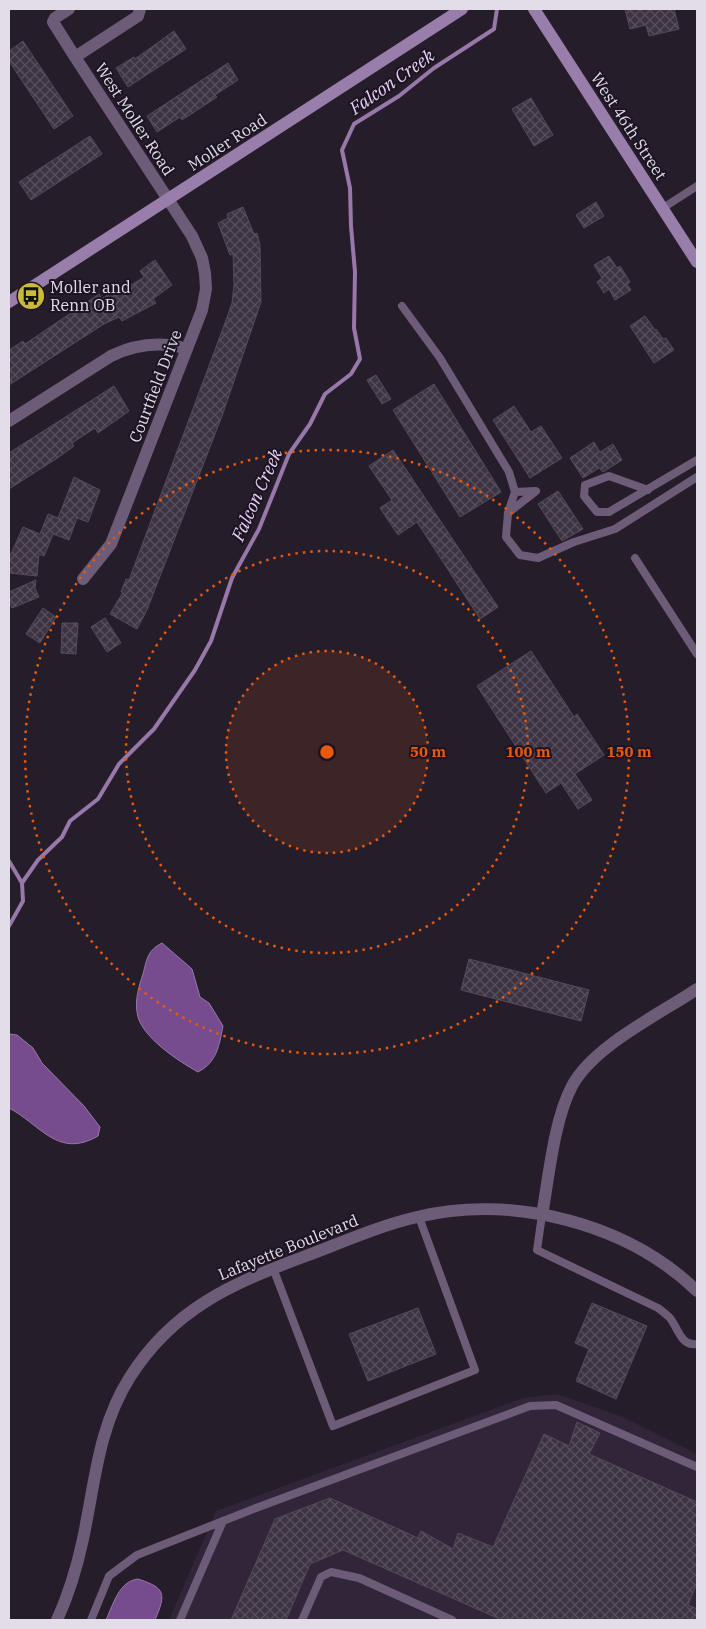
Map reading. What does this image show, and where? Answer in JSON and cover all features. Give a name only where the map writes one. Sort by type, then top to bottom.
[{"type":"street","name":"West Moller Road","points":[[69,9],[55,18],[53,22],[168,199]]},
{"type":"street","name":"West Moller Road","points":[[75,57],[138,16],[140,9]]},
{"type":"street","name":"Moller Road","points":[[9,302],[462,9]]},
{"type":"street","name":"West 46th Street","points":[[537,13],[697,262]]},
{"type":"street","name":"Courtfield Drive","points":[[83,579],[111,544],[202,310],[206,289],[205,273],[198,247],[168,199]]},
{"type":"street","points":[[9,421],[125,349],[153,344],[173,345],[187,349]]},
{"type":"street","points":[[542,1215],[562,1109],[575,1081],[586,1066],[602,1052],[697,990]]},
{"type":"street","name":"Lafayette Boulevard","points":[[57,1620],[77,1565],[98,1453],[105,1427],[128,1380],[149,1350],[187,1313],[231,1286],[375,1230],[419,1216],[474,1210],[505,1210],[542,1215],[583,1226],[623,1241],[666,1266],[697,1291]]},
{"type":"lane","points":[[663,208],[697,186]]},
{"type":"lane","points":[[402,306],[440,358],[509,472],[515,492],[508,513],[506,537],[520,555],[538,558],[574,542],[615,529],[697,477]]},
{"type":"lane","points":[[648,490],[609,476],[585,486],[584,496],[597,512],[610,512],[648,490],[697,460]]},
{"type":"lane","points":[[508,513],[536,491],[515,492]]},
{"type":"lane","points":[[635,558],[697,654]]},
{"type":"lane","points":[[542,1215],[536,1250],[658,1308],[670,1319],[683,1340],[693,1345],[697,1344]]},
{"type":"lane","points":[[274,1268],[334,1426],[475,1370],[419,1216]]},
{"type":"lane","points":[[91,1620],[109,1576],[137,1555],[530,1406],[556,1405],[697,1467]]},
{"type":"lane","points":[[180,1620],[223,1521]]},
{"type":"lane","points":[[302,1620],[321,1577],[331,1572],[359,1578],[452,1620]]},
{"type":"shaded area","points":[[162,943],[192,969],[200,997],[209,1003],[223,1026],[216,1053],[209,1063],[198,1072],[181,1062],[152,1039],[139,1021],[137,997],[148,956],[153,949]]},
{"type":"shaded area","points":[[9,1034],[17,1035],[33,1048],[42,1063],[84,1106],[100,1127],[98,1136],[84,1142],[72,1144],[61,1142],[50,1137],[9,1108]]},
{"type":"shaded area","points":[[557,1394],[623,1417],[697,1454],[697,1620],[169,1620],[216,1511],[523,1398]]},
{"type":"shaded area","points":[[138,1579],[159,1589],[161,1593],[161,1604],[155,1620],[106,1620],[121,1589],[131,1581]]},
{"type":"building","points":[[625,9],[674,9],[679,29],[649,36],[646,25],[630,29]]},
{"type":"building","points":[[174,31],[186,49],[128,87],[116,68],[134,57],[135,59]]},
{"type":"building","points":[[23,41],[73,116],[54,129],[9,61],[9,51]]},
{"type":"building","points":[[228,63],[238,80],[215,95],[217,97],[182,120],[180,117],[157,132],[147,116]]},
{"type":"building","points":[[531,98],[553,135],[534,146],[512,109]]},
{"type":"building","points":[[90,136],[102,154],[31,200],[19,182]]},
{"type":"building","points":[[596,202],[604,216],[584,228],[576,215]]},
{"type":"building","points":[[243,207],[254,234],[257,233],[260,245],[261,302],[222,416],[147,610],[137,629],[110,614],[123,592],[121,592],[126,579],[129,580],[232,303],[234,285],[233,254],[230,255],[218,223],[228,218],[227,214]]},
{"type":"building","points":[[609,256],[617,268],[620,266],[630,282],[627,284],[631,290],[615,300],[609,289],[604,293],[597,282],[602,278],[594,265]]},
{"type":"building","points":[[155,260],[172,285],[153,299],[156,303],[122,321],[119,317],[104,324],[9,385],[9,350],[23,341],[25,344],[99,294],[102,299],[118,288],[120,292],[144,277],[140,271]]},
{"type":"building","points":[[645,316],[663,339],[666,338],[674,350],[654,363],[630,326]]},
{"type":"building","points":[[376,375],[391,399],[382,404],[367,380]]},
{"type":"building","points":[[434,384],[501,492],[460,517],[393,410]]},
{"type":"building","points":[[114,386],[129,411],[98,433],[95,428],[72,443],[74,446],[56,459],[9,489],[9,453]]},
{"type":"building","points":[[514,406],[531,432],[541,426],[562,458],[530,478],[493,420]]},
{"type":"building","points":[[594,442],[600,452],[613,444],[622,460],[603,472],[599,468],[583,478],[570,458]]},
{"type":"building","points":[[393,450],[498,607],[480,619],[417,522],[398,535],[380,508],[392,500],[369,466]]},
{"type":"building","points":[[74,477],[100,490],[88,522],[77,518],[69,540],[53,534],[44,556],[39,554],[37,576],[9,573],[10,556],[23,527],[40,534],[48,514],[58,518]]},
{"type":"building","points":[[558,491],[583,529],[562,541],[538,504]]},
{"type":"building","points":[[36,580],[35,588],[39,597],[12,608],[9,601],[9,592]]},
{"type":"building","points":[[43,608],[56,617],[40,643],[26,634]]},
{"type":"building","points":[[105,618],[121,643],[107,652],[91,627]]},
{"type":"building","points":[[62,623],[78,623],[76,654],[61,653]]},
{"type":"building","points":[[531,651],[574,717],[577,714],[604,755],[575,774],[592,800],[578,809],[561,783],[546,793],[477,686]]},
{"type":"building","points":[[469,959],[589,990],[581,1021],[461,990]]},
{"type":"building","points":[[592,1303],[647,1326],[616,1399],[576,1381],[589,1349],[575,1343]]},
{"type":"building","points":[[418,1308],[436,1354],[368,1381],[349,1334]]},
{"type":"building","points":[[577,1422],[600,1433],[589,1454],[697,1502],[697,1583],[688,1605],[697,1609],[697,1620],[502,1620],[343,1550],[310,1564],[286,1620],[231,1620],[275,1519],[330,1498],[418,1538],[421,1531],[453,1549],[458,1533],[493,1547],[544,1434],[569,1446]]},
{"type":"waterway","name":"Falcon Creek","points":[[9,926],[23,901],[22,883],[38,860],[62,837],[70,821],[98,799],[119,764],[154,729],[195,670],[211,641],[232,578],[259,529],[289,454],[310,424],[325,394],[351,374],[360,359],[354,328],[355,272],[350,188],[342,150],[354,124],[399,96],[434,68],[494,29],[497,9]]},
{"type":"waterway","points":[[9,861],[22,883]]},
{"type":"place","name":"Moller and Renn OB","points":[[31,296]]}]
